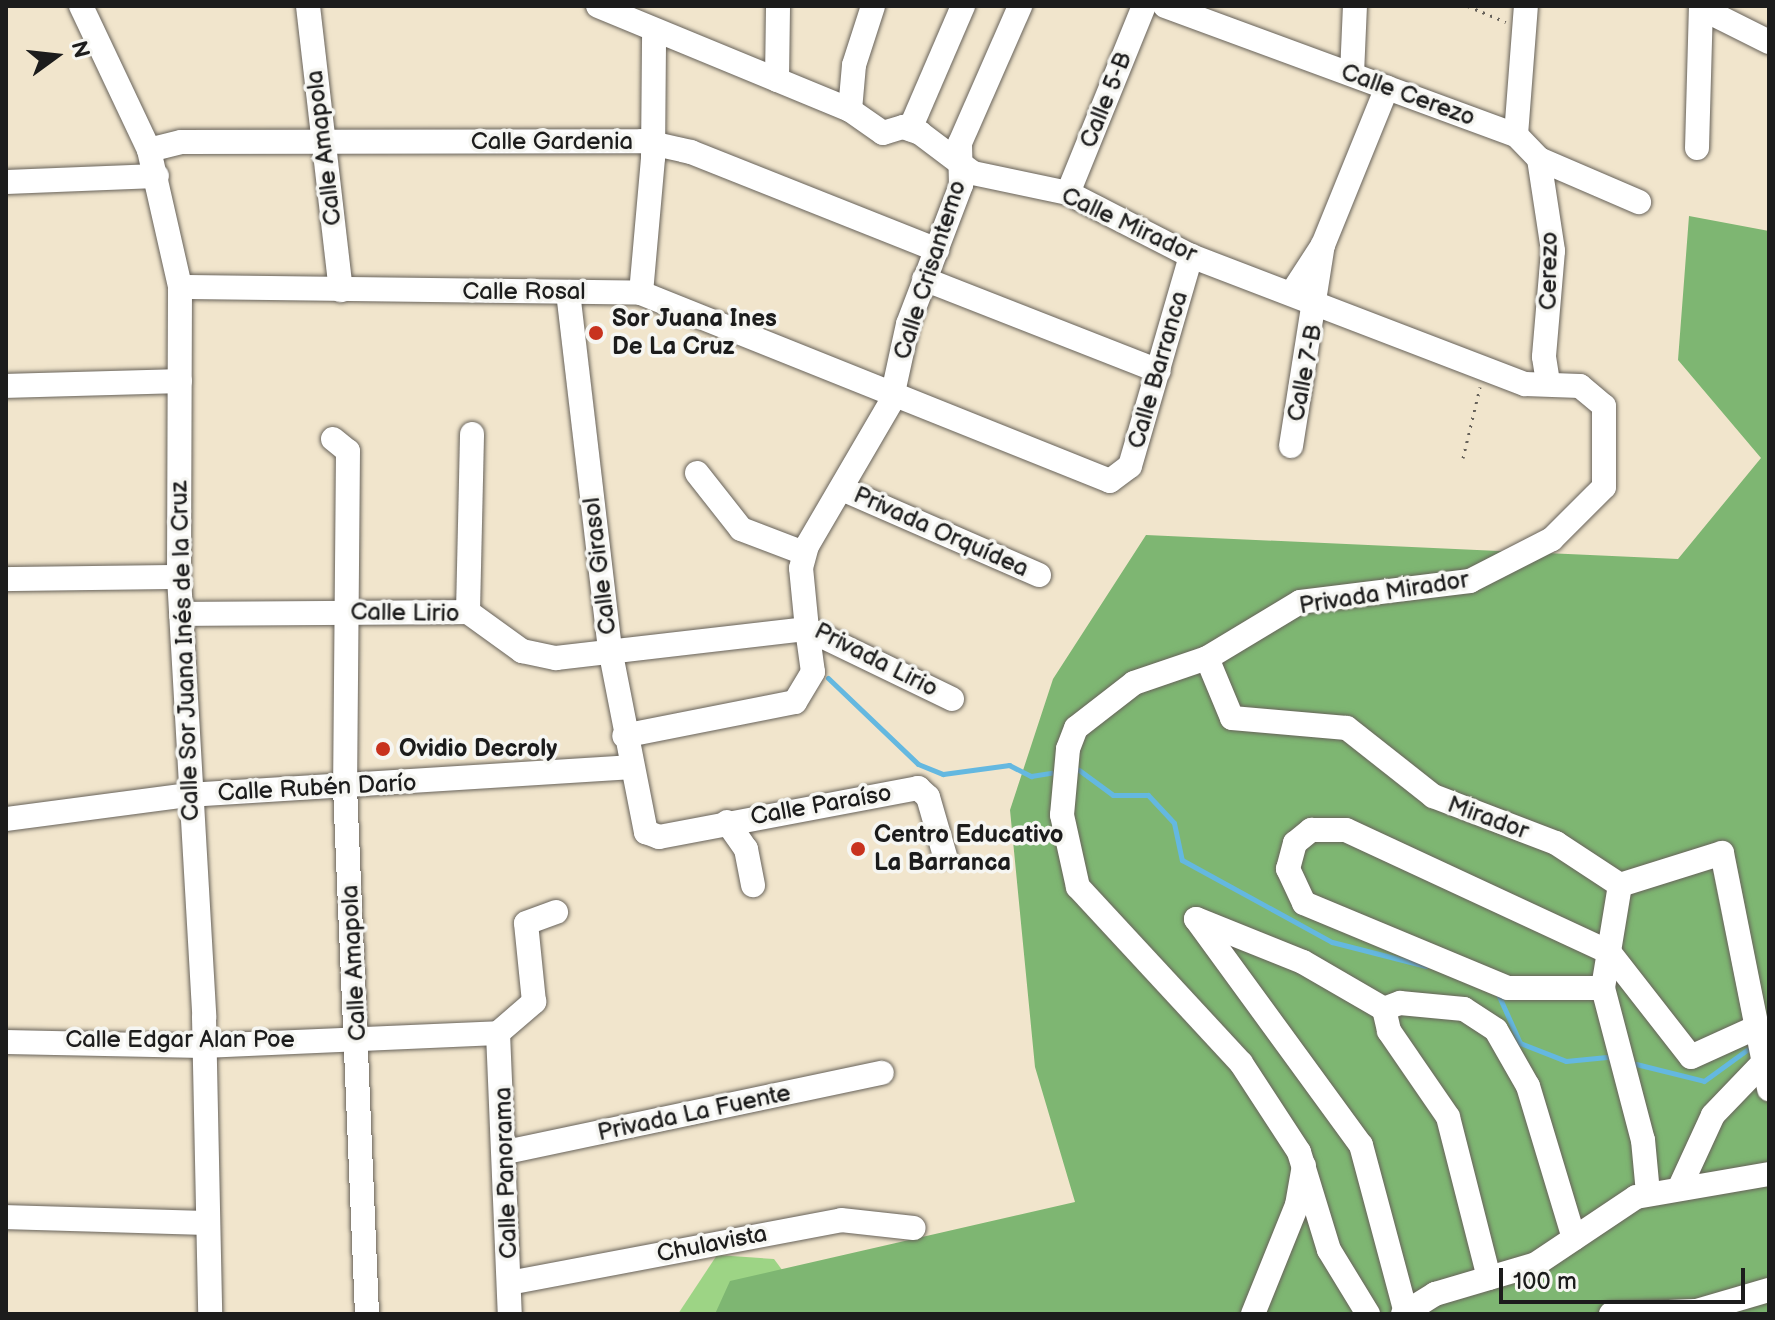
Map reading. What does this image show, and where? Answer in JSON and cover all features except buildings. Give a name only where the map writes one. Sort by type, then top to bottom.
[{"type":"street","name":"Calle Sor Juana Inés de la Cruz","points":[[81,6],[149,150],[180,287],[179,577],[203,1046],[203,1223],[210,1314]]},
{"type":"street","name":"Calle Amapola","points":[[308,6],[341,290]]},
{"type":"street","points":[[777,80],[778,6]]},
{"type":"street","points":[[850,110],[856,56],[873,6]]},
{"type":"street","points":[[612,9],[654,32],[850,110],[883,133],[910,129],[963,6]]},
{"type":"street","name":"Calle Crisantemo","points":[[804,553],[893,393],[924,279],[937,250],[962,166],[960,143],[1020,6]]},
{"type":"street","name":"Calle 5-B","points":[[1068,193],[1144,6]]},
{"type":"street","name":"Calle Cerezo","points":[[1165,6],[1189,10],[1516,135],[1539,159],[1639,202]]},
{"type":"street","points":[[1352,74],[1355,6]]},
{"type":"street","points":[[1697,148],[1701,7],[1769,42]]},
{"type":"street","points":[[1516,135],[1525,18]]},
{"type":"street","points":[[641,293],[652,143],[654,32]]},
{"type":"street","points":[[1293,291],[1323,245],[1387,87]]},
{"type":"street","name":"Calle Mirador","points":[[910,129],[962,166],[1068,193],[1191,256],[1293,291]]},
{"type":"street","name":"Calle Gardenia","points":[[149,150],[170,143],[652,143],[937,250]]},
{"type":"street","name":"Cerezo","points":[[1539,159],[1553,251],[1544,357],[1548,383]]},
{"type":"street","points":[[6,182],[157,176]]},
{"type":"street","name":"Calle 7-B","points":[[1291,446],[1319,300],[1323,245]]},
{"type":"street","name":"Calle Barranca","points":[[1119,480],[1130,466],[1191,256]]},
{"type":"street","points":[[924,279],[1159,371]]},
{"type":"street","name":"Calle Rosal","points":[[180,287],[641,293],[893,393],[1100,480],[1119,480]]},
{"type":"street","name":"Privada Mirador","points":[[1293,291],[1525,384],[1548,383],[1588,391],[1607,417],[1607,478],[1567,530],[1470,581],[1300,602],[1207,658],[1134,683],[1076,728],[1064,781],[1066,847],[1078,887],[1228,1047],[1305,1164],[1329,1250],[1368,1314]]},
{"type":"street","name":"Calle Girasol","points":[[568,292],[610,649],[629,767],[649,835]]},
{"type":"street","points":[[6,386],[180,381]]},
{"type":"street","points":[[468,612],[472,434]]},
{"type":"street","name":"Calle Amapola","points":[[333,439],[348,451],[344,612],[345,787],[367,1314]]},
{"type":"street","points":[[624,736],[795,702],[813,672],[806,623],[804,553],[741,529],[697,473]]},
{"type":"street","name":"Privada Orquídea","points":[[842,489],[1039,575]]},
{"type":"street","points":[[6,579],[179,577]]},
{"type":"street","name":"Calle Lirio","points":[[181,614],[468,612],[540,658],[806,623]]},
{"type":"street","name":"Privada Lirio","points":[[806,623],[952,699]]},
{"type":"street","name":"Mirador","points":[[1207,658],[1232,718],[1347,728],[1433,796],[1556,843],[1620,885]]},
{"type":"street","name":"Calle Rubén Darío","points":[[6,819],[188,795],[629,767]]},
{"type":"street","name":"Calle Paraíso","points":[[649,835],[918,788],[928,797],[945,856]]},
{"type":"street","points":[[727,822],[746,849],[753,885]]},
{"type":"street","points":[[1603,988],[1508,988],[1304,903],[1288,869],[1295,843],[1311,830],[1346,830],[1609,952],[1691,1057],[1757,1027]]},
{"type":"street","points":[[1648,1193],[1643,1140],[1603,988],[1620,885],[1722,853],[1769,1089]]},
{"type":"street","points":[[498,1033],[534,1002],[526,923],[556,912]]},
{"type":"street","points":[[1489,1278],[1448,1117],[1389,1031],[1384,1009],[1303,962],[1196,919],[1361,1145],[1405,1313],[1435,1294],[1489,1278],[1536,1264],[1648,1193],[1769,1174]]},
{"type":"street","points":[[1384,1009],[1400,1003],[1464,1009],[1496,1030],[1528,1086],[1574,1238]]},
{"type":"street","name":"Calle Edgar Alan Poe","points":[[6,1042],[203,1046],[498,1033]]},
{"type":"street","name":"Calle Panorama","points":[[498,1033],[506,1152],[510,1314]]},
{"type":"street","points":[[1679,1189],[1713,1115],[1764,1062]]},
{"type":"street","name":"Privada La Fuente","points":[[506,1152],[882,1073]]},
{"type":"street","points":[[1253,1314],[1297,1205],[1305,1164]]},
{"type":"street","points":[[6,1217],[203,1223]]},
{"type":"street","name":"Chulavista","points":[[509,1283],[841,1220],[914,1228]]},
{"type":"street","points":[[1611,1314],[1697,1311],[1769,1290]]},
{"type":"path","points":[[1468,6],[1525,18]]},
{"type":"path","points":[[1463,458],[1484,367]]},
{"type":"green space","points":[[1689,216],[1769,231],[1769,1314],[715,1314],[730,1281],[1075,1202],[1035,1067],[1010,810],[1053,679],[1146,535],[1678,559],[1761,458],[1678,360]]},
{"type":"green space","points":[[717,1255],[774,1259],[815,1314],[678,1314]]},
{"type":"waterway","points":[[828,678],[918,764],[943,774],[1009,765],[1031,776],[1051,773]]},
{"type":"waterway","points":[[1079,770],[1113,795],[1148,795],[1174,823],[1182,860],[1332,942],[1426,966]]},
{"type":"waterway","points":[[1498,994],[1520,1043],[1566,1061],[1607,1057]]},
{"type":"waterway","points":[[1636,1064],[1704,1081],[1748,1049]]},
{"type":"place","name":"Sor Juana Ines De La Cruz","points":[[596,333]]},
{"type":"place","name":"Ovidio Decroly","points":[[383,749]]},
{"type":"place","name":"Centro Educativo La Barranca","points":[[858,849]]}]
